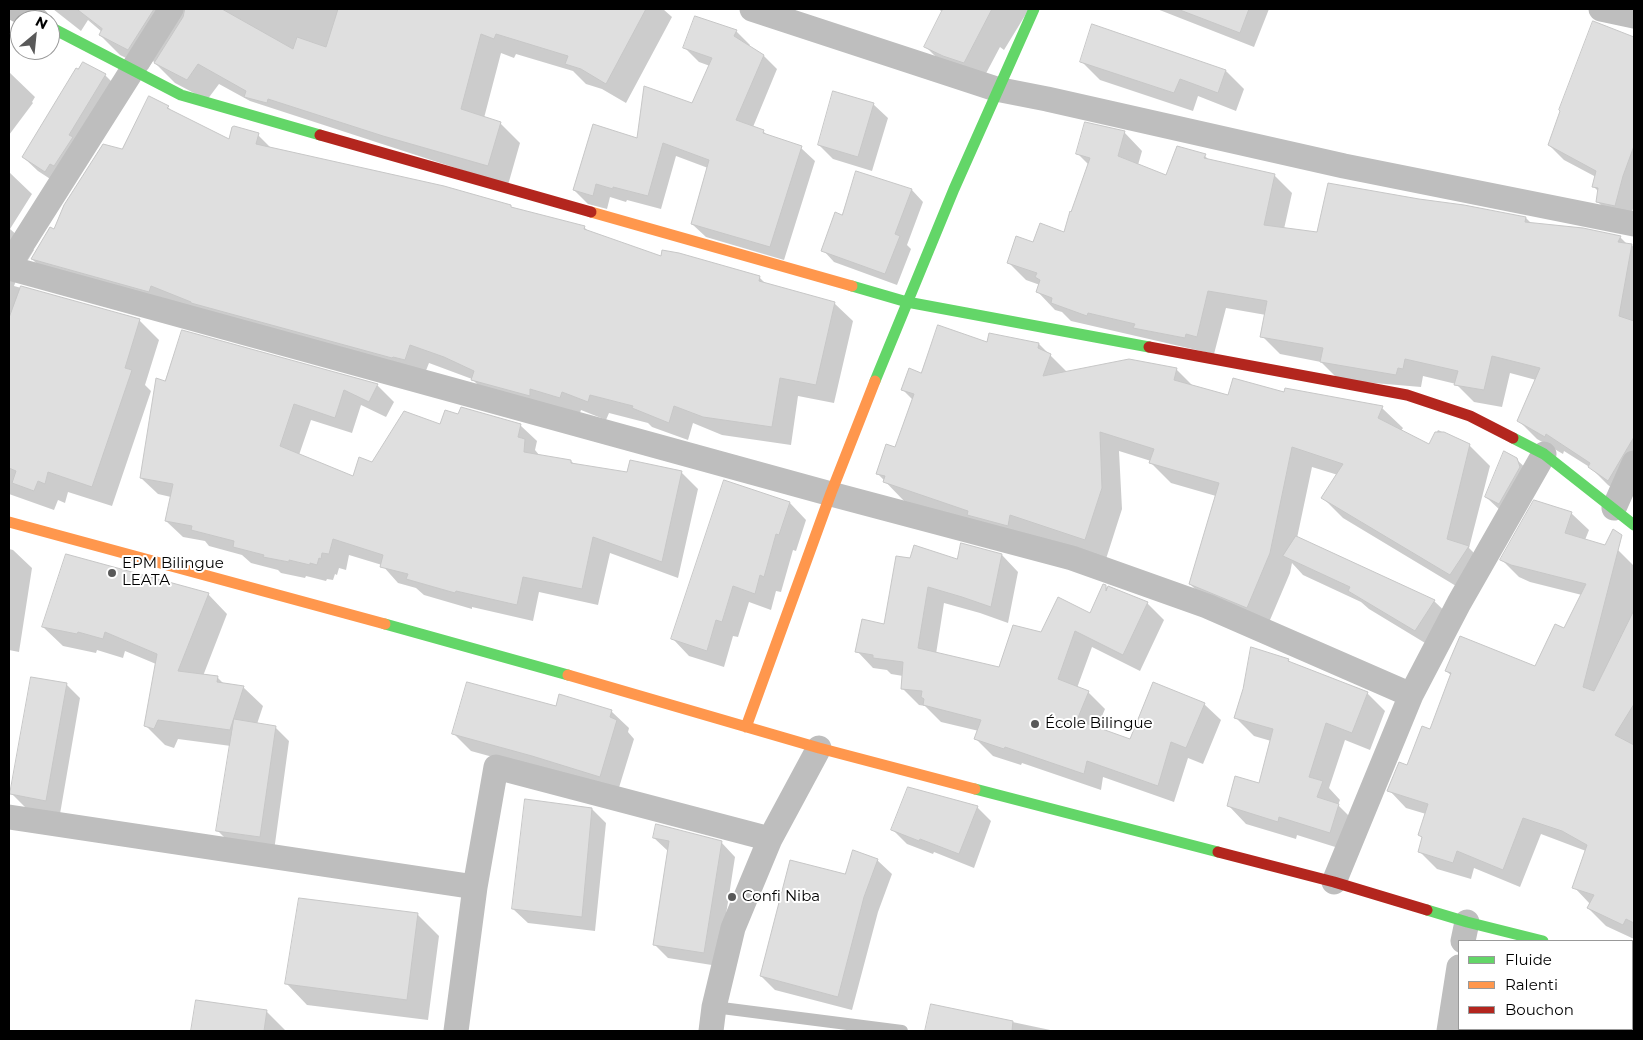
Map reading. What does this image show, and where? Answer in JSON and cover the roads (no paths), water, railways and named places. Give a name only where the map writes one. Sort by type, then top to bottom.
[{"type":"street","points":[[171,9],[9,266],[831,494],[1072,558],[1206,606],[1411,695]]},
{"type":"street","points":[[752,9],[996,89],[1344,166],[1634,224]]},
{"type":"street","points":[[746,727],[831,494],[907,302],[996,89],[1034,9]]},
{"type":"street","points":[[1601,9],[1634,16]]},
{"type":"street","points":[[60,31],[181,95],[907,302],[1408,395],[1470,416],[1544,454],[1634,525]]},
{"type":"street","points":[[1334,882],[1411,695],[1459,603],[1544,454]]},
{"type":"street","points":[[1614,508],[1634,463]]},
{"type":"street","points":[[9,522],[518,660],[819,748],[1334,882],[1465,932],[1535,940]]},
{"type":"street","points":[[710,1031],[733,928],[770,839],[819,748]]},
{"type":"street","points":[[456,1031],[475,887],[496,767],[770,839]]},
{"type":"street","points":[[9,817],[475,887]]},
{"type":"street","points":[[1449,1031],[1458,973]]},
{"type":"lane","points":[[714,1007],[902,1031]]},
{"type":"place","name":"EPM Bilingue LEATA","points":[[112,573]]},
{"type":"place","name":"École Bilingue","points":[[1035,724]]},
{"type":"place","name":"Confi Niba","points":[[732,897]]}]
